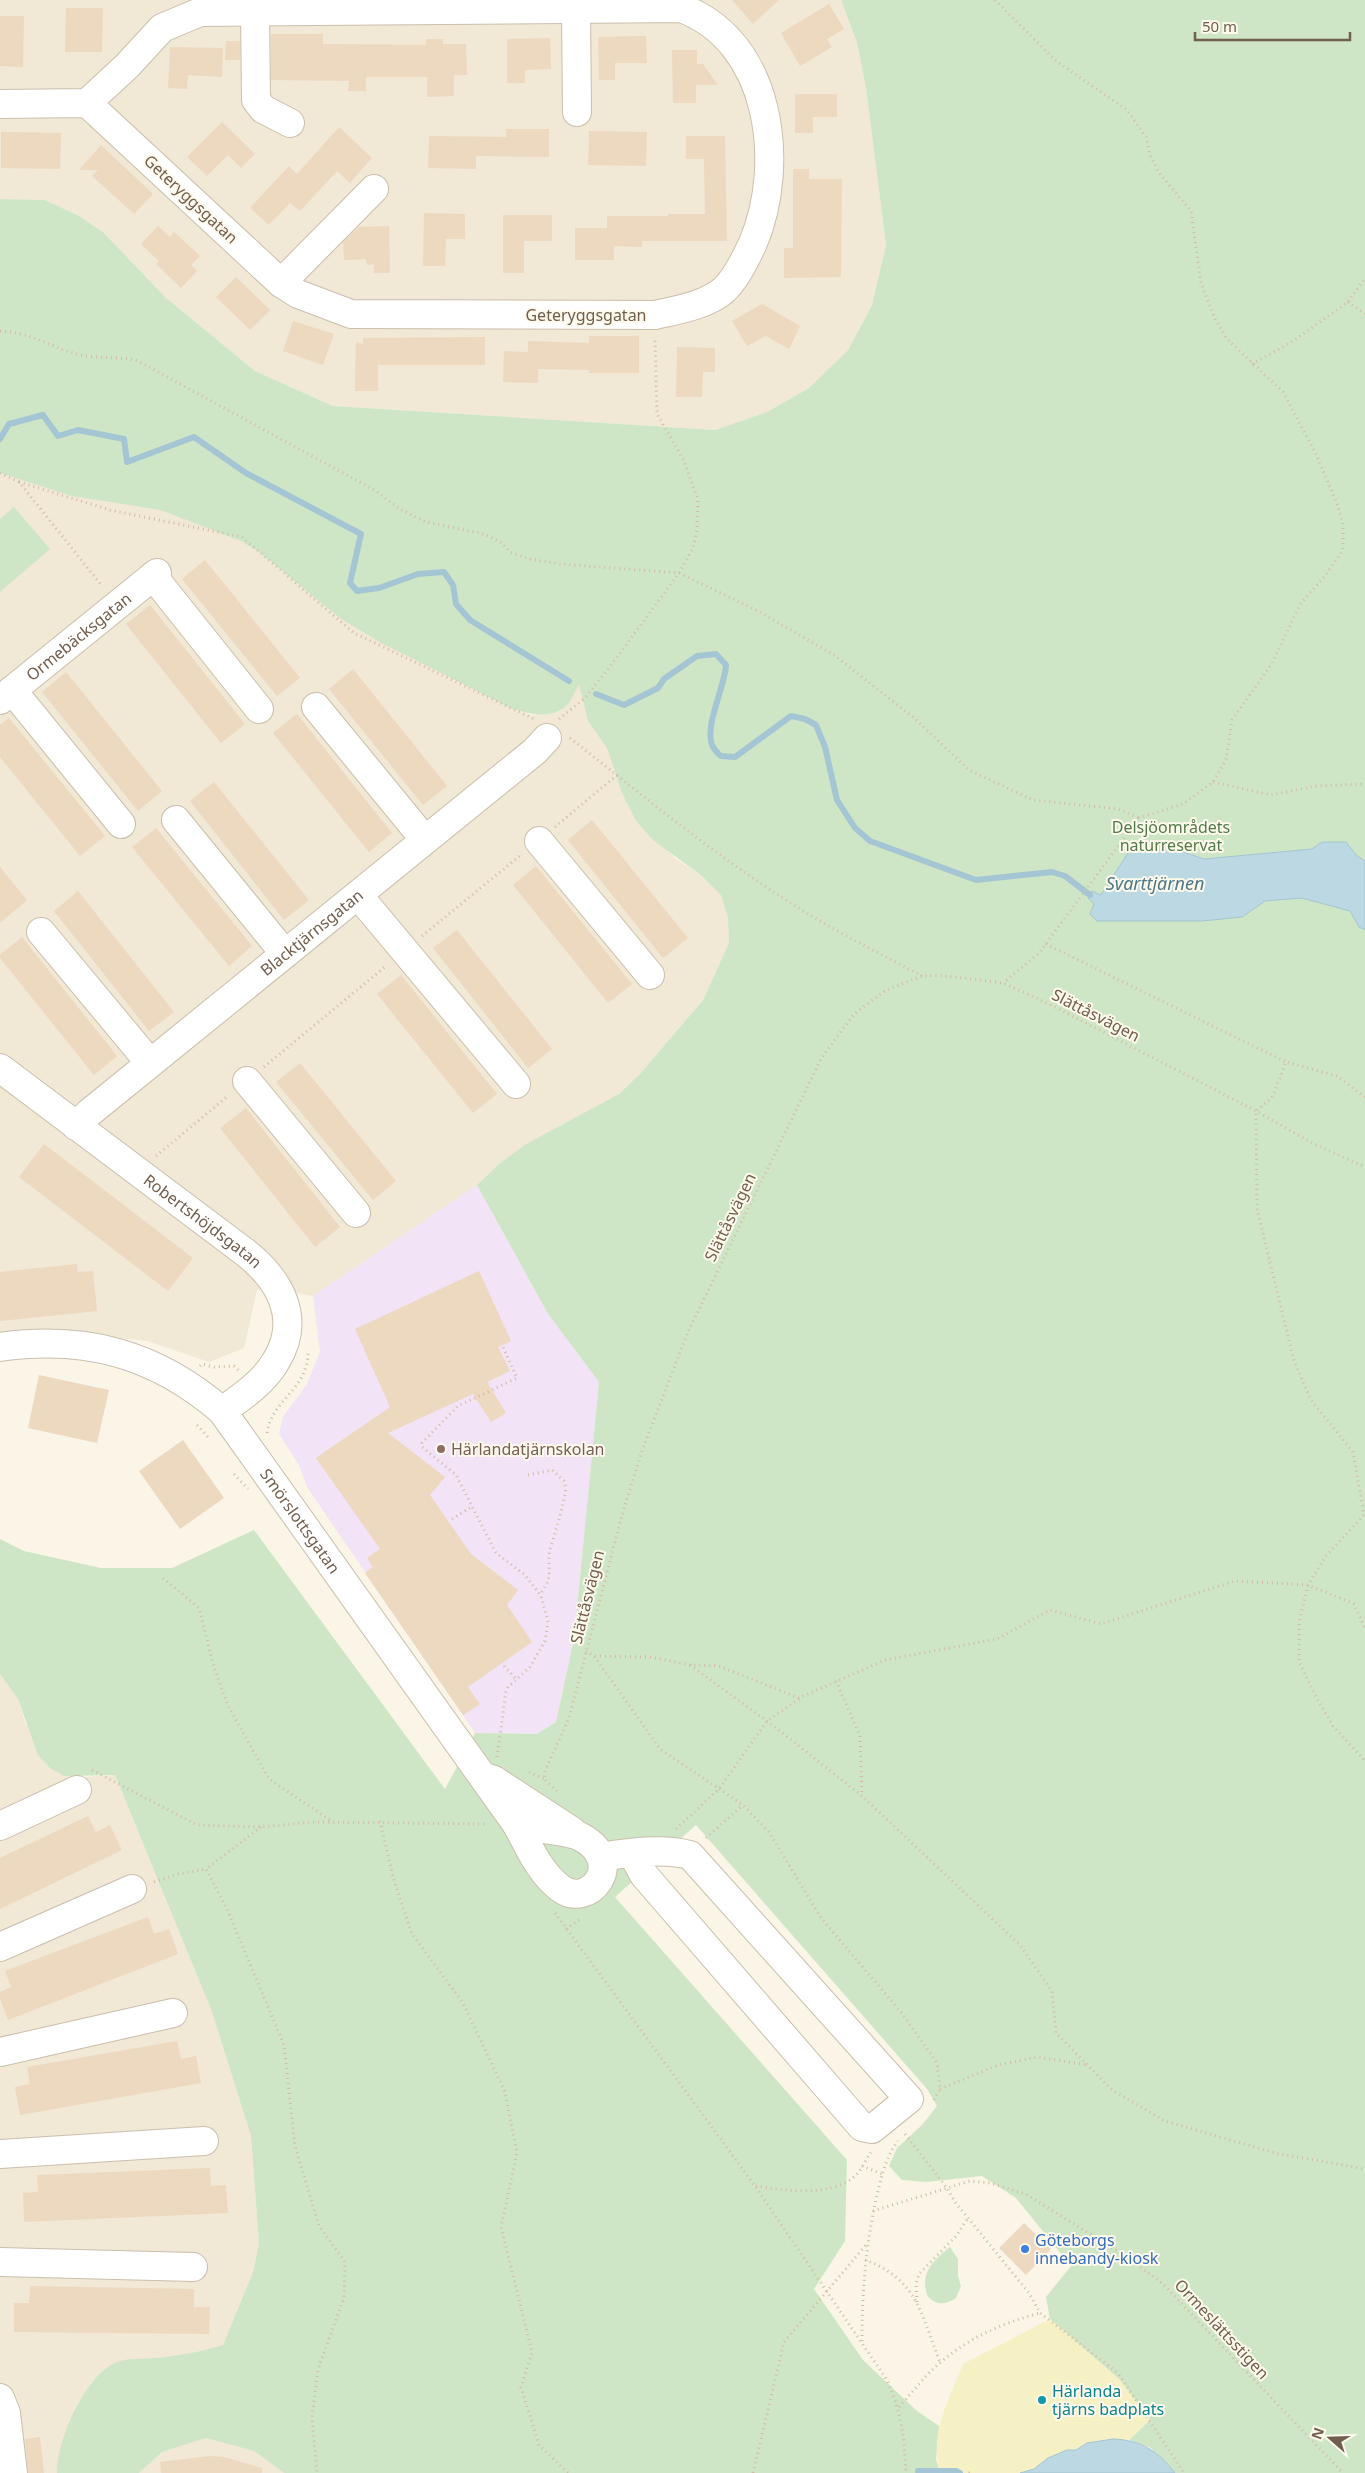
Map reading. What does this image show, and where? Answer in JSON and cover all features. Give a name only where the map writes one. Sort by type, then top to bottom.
[{"type":"street","name":"Geteryggsgatan","points":[[681,8],[694,13],[724,34],[741,56],[760,97],[768,131],[770,168],[767,200],[759,228],[749,251],[725,289],[708,299],[679,310],[655,315],[350,314],[298,294],[281,283],[87,103],[128,66],[162,28],[200,12],[255,10],[576,9],[681,8]]},
{"type":"street","points":[[576,9],[577,112]]},
{"type":"street","points":[[255,10],[256,100],[262,110],[290,123]]},
{"type":"street","points":[[0,104],[87,103]]},
{"type":"street","points":[[281,283],[374,189]]},
{"type":"street","name":"Ormebäcksgatan","points":[[6,695],[155,574],[260,709]]},
{"type":"street","points":[[6,695],[121,824]]},
{"type":"street","points":[[316,707],[425,840]]},
{"type":"street","name":"Blacktjärnsgatan","points":[[76,1126],[150,1063],[535,752],[552,729]]},
{"type":"street","points":[[176,820],[285,954]]},
{"type":"street","points":[[539,841],[650,975]]},
{"type":"street","points":[[358,894],[516,1084]]},
{"type":"street","points":[[41,932],[150,1063]]},
{"type":"street","name":"Robertshöjdsgatan","points":[[0,1068],[265,1268],[279,1290],[286,1316],[284,1348],[264,1377],[222,1411]]},
{"type":"street","points":[[247,1081],[356,1213]]},
{"type":"street","name":"Smörslottsgatan","points":[[0,1348],[28,1344],[93,1346],[145,1363],[197,1389],[222,1411],[487,1778],[504,1825],[550,1879],[566,1892],[583,1892],[598,1882],[603,1870],[602,1857]]},
{"type":"street","points":[[487,1778],[579,1836],[596,1848],[602,1857],[632,1853],[676,1851],[690,1855],[909,2099],[872,2129],[862,2127],[644,1875],[632,1853]]},
{"type":"street","points":[[0,1826],[83,1779]]},
{"type":"street","points":[[504,1825],[579,1836]]},
{"type":"street","points":[[0,1947],[132,1889]]},
{"type":"street","points":[[0,2052],[173,2013]]},
{"type":"street","points":[[0,2154],[204,2141]]},
{"type":"street","points":[[0,2262],[193,2267]]},
{"type":"street","points":[[0,2398],[6,2413],[14,2473]]},
{"type":"path","points":[[995,0],[1056,61],[1126,110],[1146,137],[1150,155],[1159,173],[1191,211],[1201,282],[1214,317],[1228,339],[1283,392],[1315,452],[1337,503],[1343,524],[1343,550],[1326,576],[1301,603],[1271,665],[1232,720],[1226,760],[1213,782],[1183,804],[1139,818],[1046,944],[1003,984]]},
{"type":"path","points":[[1252,364],[1290,343],[1348,302],[1365,278]]},
{"type":"path","points":[[1348,302],[1365,314]]},
{"type":"path","points":[[552,729],[585,698],[679,573],[693,548],[697,530],[698,499],[683,459],[657,414],[655,315]]},
{"type":"path","points":[[0,331],[33,336],[79,354],[124,357],[138,361],[376,491],[400,509],[426,522],[484,534],[502,543],[510,552],[529,559],[560,564],[679,573],[758,611],[834,655],[913,717],[969,770],[1033,800],[1118,809],[1139,818]]},
{"type":"path","points":[[0,473],[18,482],[110,510],[242,537],[354,633],[552,729],[617,775],[678,823],[780,895],[821,922],[922,976]]},
{"type":"path","points":[[18,482],[117,605]]},
{"type":"path","points":[[155,1156],[617,775]]},
{"type":"path","points":[[1213,782],[1271,795],[1315,786],[1365,784]]},
{"type":"path","points":[[1046,944],[1286,1062],[1337,1076],[1365,1097]]},
{"type":"path","name":"Slättåsvägen","points":[[564,1796],[544,1779],[545,1771],[569,1718],[622,1514],[642,1451],[687,1334],[822,1057],[854,1014],[886,990],[922,976],[938,976],[1003,984],[1047,1003],[1256,1111],[1314,1144],[1365,1167]]},
{"type":"path","points":[[1286,1062],[1272,1098],[1256,1111],[1257,1209],[1294,1362],[1311,1400],[1352,1452],[1364,1515],[1326,1556],[1308,1585],[1299,1622],[1299,1662],[1333,1726],[1365,1761]]},
{"type":"path","points":[[487,1778],[506,1692],[508,1687],[530,1667],[545,1641],[548,1622],[540,1594],[526,1575],[496,1553],[456,1475],[422,1447],[422,1443],[458,1406],[517,1378],[503,1347]]},
{"type":"path","points":[[193,1421],[212,1441]]},
{"type":"path","points":[[528,1475],[552,1470],[564,1481],[566,1488],[558,1526],[550,1547],[548,1585],[540,1594]]},
{"type":"path","points":[[452,1520],[473,1506]]},
{"type":"path","points":[[163,1578],[200,1608],[214,1667],[228,1706],[269,1779],[334,1822]]},
{"type":"path","points":[[670,1834],[720,1789],[767,1721],[799,1698],[884,1660],[997,1639],[1050,1610],[1101,1624],[1235,1581],[1308,1585],[1354,1604],[1365,1628]]},
{"type":"path","points":[[594,1656],[650,1657],[690,1665],[719,1666],[799,1698]]},
{"type":"path","points":[[690,1665],[767,1721],[862,1796],[1020,1945],[1052,1991],[1056,2033],[1112,2090],[1165,2121],[1276,2153],[1365,2169]]},
{"type":"path","points":[[504,1666],[516,1679]]},
{"type":"path","points":[[836,1681],[860,1736],[862,1796]]},
{"type":"path","points":[[83,1779],[197,1825],[261,1827],[380,1821],[504,1825]]},
{"type":"path","points":[[690,1855],[743,1804]]},
{"type":"path","points":[[380,1821],[394,1881],[412,1934],[463,2003],[505,2092],[517,2152],[501,2227],[532,2352],[522,2387],[539,2445],[568,2473]]},
{"type":"path","points":[[132,1889],[178,1874],[206,1870],[261,1827]]},
{"type":"path","points":[[206,1870],[227,1909],[284,2045],[295,2146],[319,2226],[345,2262],[344,2298],[318,2369],[312,2417],[317,2473]]},
{"type":"path","points":[[566,1929],[588,1914]]},
{"type":"path","points":[[940,2089],[998,2065],[1038,2057],[1088,2065]]},
{"type":"path","points":[[755,2186],[781,2190],[830,2188],[856,2175],[874,2148],[872,2129]]},
{"type":"path","points":[[905,2134],[968,2218],[1029,2293],[1040,2313],[1118,2373],[1184,2473]]},
{"type":"path","points":[[862,2166],[882,2174]]},
{"type":"path","name":"Ormeslättsstigen","points":[[874,2211],[970,2181],[990,2183],[1026,2194],[1122,2254],[1162,2283],[1343,2473]]},
{"type":"path","points":[[917,2303],[916,2284],[919,2274],[956,2236],[968,2218]]},
{"type":"path","points":[[753,2473],[784,2342],[824,2291],[866,2244]]},
{"type":"path","points":[[865,2260],[894,2274],[906,2284],[917,2303],[940,2362]]},
{"type":"path","points":[[824,2291],[862,2341],[887,2380],[899,2407],[903,2428],[906,2473]]},
{"type":"path","points":[[899,2407],[940,2362],[984,2332],[1040,2313]]},
{"type":"shaded area","points":[[0,0],[841,0],[857,43],[866,88],[886,245],[872,305],[848,350],[809,388],[767,412],[715,430],[333,406],[255,371],[165,297],[103,232],[79,216],[45,200],[0,199]]},
{"type":"shaded area","points":[[0,473],[71,496],[160,510],[241,541],[260,553],[341,619],[381,643],[510,708],[531,715],[557,712],[581,638],[614,772],[636,821],[676,859],[702,876],[722,895],[728,918],[729,943],[703,1000],[640,1074],[619,1094],[526,1144],[499,1164],[477,1185],[313,1296],[269,1288],[257,1290],[244,1348],[209,1362],[147,1341],[63,1332],[0,1340]]},
{"type":"shaded area","name":"Härlandatjärnskolan","points":[[477,1185],[548,1314],[599,1382],[574,1639],[556,1722],[537,1734],[475,1733],[307,1487],[299,1465],[279,1434],[283,1417],[307,1384],[320,1352],[313,1296]]},
{"type":"shaded area","points":[[0,1674],[18,1699],[26,1725],[83,1777],[115,1775],[212,2012],[251,2136],[259,2244],[253,2272],[223,2345],[195,2354],[167,2357],[57,2470],[57,2473],[0,2473]]},
{"type":"shaded area","points":[[206,2438],[254,2451],[284,2473],[139,2473],[162,2452]]},
{"type":"green space","name":"Delsjöområdets naturreservat","points":[[841,0],[1365,0],[1365,2473],[1175,2473],[1151,2448],[1129,2440],[1150,2420],[1120,2380],[1050,2319],[1046,2297],[1071,2266],[1016,2198],[982,2176],[926,2182],[902,2180],[889,2166],[897,2148],[922,2125],[937,2106],[927,2089],[696,1825],[615,1897],[847,2160],[845,2241],[814,2289],[863,2360],[917,2411],[939,2426],[936,2459],[940,2473],[284,2473],[254,2451],[206,2438],[162,2452],[139,2473],[57,2473],[62,2444],[75,2410],[94,2380],[105,2369],[121,2361],[181,2355],[223,2345],[253,2272],[259,2244],[251,2136],[212,2012],[115,1775],[64,1776],[50,1768],[38,1755],[18,1699],[0,1674],[0,1539],[24,1551],[101,1568],[172,1568],[254,1530],[445,1789],[475,1733],[537,1734],[556,1722],[574,1639],[599,1382],[548,1314],[477,1185],[499,1164],[526,1144],[619,1094],[640,1074],[703,1000],[729,943],[728,918],[721,895],[702,876],[654,841],[636,821],[622,793],[607,748],[588,721],[579,684],[569,703],[554,713],[532,714],[510,708],[381,643],[341,619],[260,553],[241,541],[160,510],[71,496],[0,473],[0,199],[45,200],[79,216],[103,232],[165,297],[255,371],[333,406],[715,430],[767,412],[809,388],[848,350],[872,305],[886,245],[866,88],[857,43]]},
{"type":"green space","points":[[14,507],[50,549],[0,592],[0,519]]},
{"type":"green space","points":[[950,2247],[958,2259],[958,2276],[961,2286],[956,2298],[945,2303],[937,2303],[927,2295],[925,2280],[930,2267]]},
{"type":"sand","name":"Härlanda tjärns badplats","points":[[1050,2319],[1120,2380],[1150,2420],[1129,2440],[1113,2439],[1087,2443],[1076,2450],[1067,2450],[1048,2458],[1034,2469],[1020,2473],[940,2473],[937,2459],[939,2431],[942,2417],[963,2364]]},
{"type":"water","name":"Svarttjärnen","points":[[1135,842],[1160,844],[1204,859],[1312,849],[1322,842],[1346,842],[1356,855],[1365,861],[1365,930],[1359,927],[1350,911],[1302,898],[1265,901],[1242,917],[1202,921],[1097,921],[1090,914],[1094,904],[1088,898],[1092,891],[1101,895]]},
{"type":"water","points":[[1113,2439],[1140,2444],[1148,2448],[1169,2465],[1175,2473],[1020,2473],[1034,2469],[1048,2458],[1067,2450],[1076,2450],[1087,2443]]},
{"type":"building","points":[[732,0],[779,0],[753,24]]},
{"type":"building","points":[[829,4],[844,29],[827,39],[832,47],[800,66],[781,33]]},
{"type":"building","points":[[66,8],[103,8],[102,52],[65,52]]},
{"type":"building","points":[[0,16],[24,16],[23,67],[0,66]]},
{"type":"building","points":[[271,34],[323,34],[323,44],[426,45],[426,39],[443,39],[443,44],[466,44],[467,75],[454,75],[454,96],[427,97],[427,77],[366,77],[366,91],[348,91],[349,81],[271,80]]},
{"type":"building","points":[[646,36],[647,63],[615,63],[615,80],[599,80],[598,37]]},
{"type":"building","points":[[550,38],[551,69],[525,70],[525,83],[507,83],[507,39]]},
{"type":"building","points":[[226,41],[240,41],[240,60],[225,60]]},
{"type":"building","points":[[170,47],[223,48],[222,77],[188,75],[187,89],[168,88]]},
{"type":"building","points":[[672,50],[697,50],[697,64],[703,64],[718,85],[696,85],[696,103],[673,103]]},
{"type":"building","points":[[795,94],[837,94],[837,117],[813,117],[813,133],[795,133]]},
{"type":"building","points":[[222,122],[255,154],[241,168],[228,155],[207,176],[187,157]]},
{"type":"building","points":[[339,127],[372,158],[350,183],[337,171],[300,211],[290,203],[269,225],[250,208],[289,166],[297,174]]},
{"type":"building","points":[[506,129],[549,129],[549,157],[476,156],[476,169],[428,168],[429,136],[506,137]]},
{"type":"building","points":[[589,131],[647,132],[646,166],[588,165]]},
{"type":"building","points":[[1,132],[61,133],[60,169],[1,168]]},
{"type":"building","points":[[686,136],[725,136],[727,241],[642,241],[642,247],[614,246],[614,260],[575,260],[575,228],[607,228],[607,216],[705,214],[704,159],[686,159]]},
{"type":"building","points":[[101,145],[153,194],[134,214],[92,176],[98,170],[79,170]]},
{"type":"building","points":[[793,169],[809,169],[809,179],[842,179],[841,277],[784,278],[784,248],[793,248]]},
{"type":"building","points":[[424,213],[465,214],[465,239],[446,239],[445,266],[423,266]]},
{"type":"building","points":[[503,215],[552,215],[552,241],[524,241],[524,273],[503,273]]},
{"type":"building","points":[[158,226],[170,237],[174,232],[200,256],[191,265],[197,271],[181,288],[156,264],[159,261],[141,244]]},
{"type":"building","points":[[389,226],[390,273],[374,273],[374,264],[367,265],[366,259],[344,260],[343,242],[359,227]]},
{"type":"building","points":[[236,277],[270,310],[250,330],[216,297]]},
{"type":"building","points":[[762,304],[800,326],[789,349],[766,336],[747,346],[732,321]]},
{"type":"building","points":[[293,321],[334,334],[323,365],[283,351]]},
{"type":"building","points":[[589,336],[639,336],[639,373],[589,373],[589,370],[538,369],[538,383],[503,382],[504,351],[528,352],[528,341],[589,343]]},
{"type":"building","points":[[485,337],[485,365],[378,365],[378,391],[355,391],[356,342],[363,344],[363,338]]},
{"type":"building","points":[[677,347],[715,348],[715,372],[703,372],[702,397],[676,397]]},
{"type":"building","points":[[205,560],[300,678],[277,696],[182,579]]},
{"type":"building","points":[[150,605],[245,724],[221,743],[126,624]]},
{"type":"building","points":[[353,669],[447,786],[423,805],[329,689]]},
{"type":"building","points":[[66,672],[162,791],[138,811],[42,692]]},
{"type":"building","points":[[297,714],[392,833],[369,852],[273,733]]},
{"type":"building","points":[[9,718],[105,836],[80,856],[0,757],[0,725]]},
{"type":"building","points":[[214,782],[309,900],[284,920],[190,801]]},
{"type":"building","points":[[592,820],[688,938],[663,958],[568,840]]},
{"type":"building","points":[[156,828],[252,946],[229,966],[132,847]]},
{"type":"building","points":[[536,866],[632,984],[608,1003],[513,885]]},
{"type":"building","points":[[0,867],[27,900],[0,923]]},
{"type":"building","points":[[78,891],[174,1012],[149,1031],[54,911]]},
{"type":"building","points":[[457,930],[552,1049],[528,1068],[433,948]]},
{"type":"building","points":[[22,937],[117,1056],[94,1075],[0,958],[0,955]]},
{"type":"building","points":[[401,975],[497,1094],[473,1113],[377,994]]},
{"type":"building","points":[[300,1063],[396,1181],[373,1200],[276,1082]]},
{"type":"building","points":[[246,1108],[340,1227],[315,1247],[220,1128]]},
{"type":"building","points":[[44,1144],[193,1258],[168,1291],[19,1177]]},
{"type":"building","points":[[77,1264],[78,1272],[93,1271],[97,1311],[0,1321],[0,1272]]},
{"type":"building","points":[[479,1271],[511,1341],[498,1347],[510,1371],[487,1382],[506,1413],[491,1422],[473,1394],[388,1433],[445,1477],[430,1495],[471,1554],[518,1590],[507,1605],[532,1642],[468,1687],[480,1704],[463,1715],[365,1573],[373,1567],[367,1558],[380,1549],[316,1458],[390,1407],[355,1329]]},
{"type":"building","points":[[39,1375],[109,1390],[97,1443],[28,1428]]},
{"type":"building","points":[[183,1440],[224,1498],[180,1529],[139,1471]]},
{"type":"building","points":[[88,1816],[96,1832],[110,1825],[122,1850],[0,1909],[0,1858]]},
{"type":"building","points":[[148,1917],[154,1934],[169,1929],[178,1954],[8,2020],[0,1999],[0,1992],[11,1987],[5,1971]]},
{"type":"building","points":[[177,2041],[181,2059],[196,2056],[201,2083],[20,2115],[15,2087],[30,2084],[27,2067]]},
{"type":"building","points":[[210,2168],[211,2186],[226,2185],[228,2213],[24,2222],[23,2193],[38,2192],[37,2175]]},
{"type":"building","name":"Göteborgs innebandy-kiosk","points":[[1024,2223],[1051,2249],[1026,2275],[999,2248]]},
{"type":"building","points":[[30,2286],[194,2289],[194,2307],[210,2307],[209,2334],[14,2332],[14,2303],[29,2303]]},
{"type":"building","points":[[40,2437],[44,2473],[28,2473],[25,2439]]},
{"type":"building","points":[[210,2456],[224,2457],[262,2468],[262,2473],[161,2473],[160,2462]]},
{"type":"waterway","points":[[0,439],[9,424],[43,415],[58,436],[78,430],[124,439],[127,462],[194,437],[246,473],[361,534],[350,583],[357,591],[379,588],[418,574],[444,572],[453,585],[456,604],[470,620],[569,681]]},
{"type":"waterway","points":[[596,694],[624,705],[658,688],[664,679],[697,656],[716,654],[726,665],[711,729],[713,747],[721,756],[735,757],[791,716],[805,719],[816,725],[825,747],[837,800],[855,828],[870,841],[976,880],[1052,872],[1065,876],[1090,895]]},
{"type":"waterway","points":[[918,2471],[956,2471],[960,2473]]},
{"type":"place","name":"Härlandatjärnskolan","points":[[441,1449]]},
{"type":"place","name":"Göteborgs innebandy-kiosk","points":[[1025,2249]]},
{"type":"place","name":"Härlanda tjärns badplats","points":[[1042,2400]]}]
